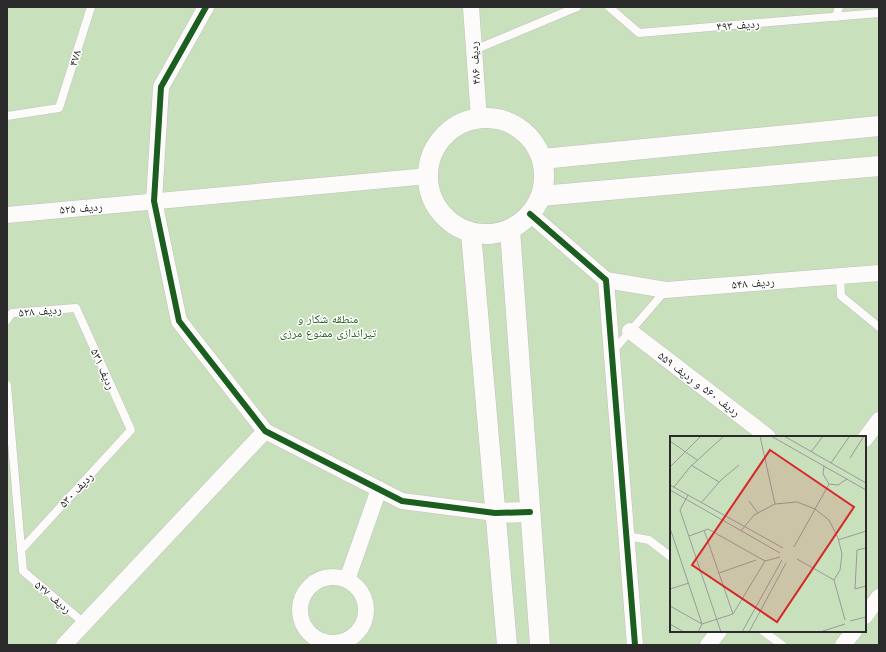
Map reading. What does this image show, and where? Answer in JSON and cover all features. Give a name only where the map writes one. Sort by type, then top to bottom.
[{"type":"street","points":[[206,7],[161,87],[154,201],[179,321],[265,431],[402,501],[495,513],[530,512]]},
{"type":"street","name":"ردیف ۴۸۶","points":[[471,7],[479,119]]},
{"type":"street","points":[[490,118],[509,122],[525,132],[537,148],[542,159],[544,166],[544,186],[538,204],[526,220],[510,230],[491,235],[471,233],[454,225],[440,212],[431,195],[428,176],[431,157],[440,140],[454,127],[472,120],[490,118]]},
{"type":"street","points":[[542,159],[879,126]]},
{"type":"street","points":[[541,196],[879,166]]},
{"type":"street","name":"ردیف ۵۲۵","points":[[7,215],[428,176]]},
{"type":"street","points":[[530,214],[606,280],[635,645]]},
{"type":"street","points":[[510,230],[540,645]]},
{"type":"street","points":[[471,233],[507,645]]},
{"type":"street","name":"ردیف ۵۴۸","points":[[606,280],[666,290],[879,273]]},
{"type":"street","name":"ردیف ۵۶۰ و ردیف ۵۵۹","points":[[630,332],[767,436]]},
{"type":"street","points":[[866,438],[879,420]]},
{"type":"street","points":[[64,645],[265,431]]},
{"type":"street","points":[[347,580],[379,489]]},
{"type":"street","points":[[336,577],[347,580],[356,586],[362,595],[366,606],[366,617],[354,636],[345,642],[333,644],[322,642],[313,637],[305,629],[300,619],[299,609],[302,598],[307,589],[315,582],[325,578],[336,577]]},
{"type":"street","points":[[866,615],[879,597]]},
{"type":"street","points":[[708,645],[718,632]]},
{"type":"street","points":[[843,645],[853,632]]},
{"type":"lane","name":"۴۷۸","points":[[7,116],[60,108],[91,7]]},
{"type":"lane","points":[[474,50],[577,7]]},
{"type":"lane","name":"ردیف ۴۹۳","points":[[609,7],[639,33],[879,13]]},
{"type":"lane","points":[[836,17],[839,7]]},
{"type":"lane","points":[[840,276],[841,296],[879,327]]},
{"type":"lane","points":[[612,352],[666,290]]},
{"type":"lane","name":"ردیف ۵۲۸","points":[[7,320],[12,313],[76,308]]},
{"type":"lane","name":"ردیف ۵۳۱","points":[[76,308],[131,430]]},
{"type":"lane","points":[[7,386],[20,550]]},
{"type":"lane","name":"ردیف ۵۳۰","points":[[20,550],[131,430]]},
{"type":"lane","points":[[626,536],[649,540],[670,556]]},
{"type":"lane","name":"ردیف ۵۲۷","points":[[20,550],[22,571],[84,623]]},
{"type":"lane","points":[[764,632],[782,645]]},
{"type":"green space","name":"منطقه شکار و تیراندازی ممنوع مرزی","points":[[7,7],[879,7],[879,645],[7,645]]},
{"type":"cycle path","points":[[206,7],[161,87],[154,201],[179,321],[265,431],[402,501],[495,513],[530,512]]},
{"type":"cycle path","points":[[530,214],[606,280],[635,645]]}]
